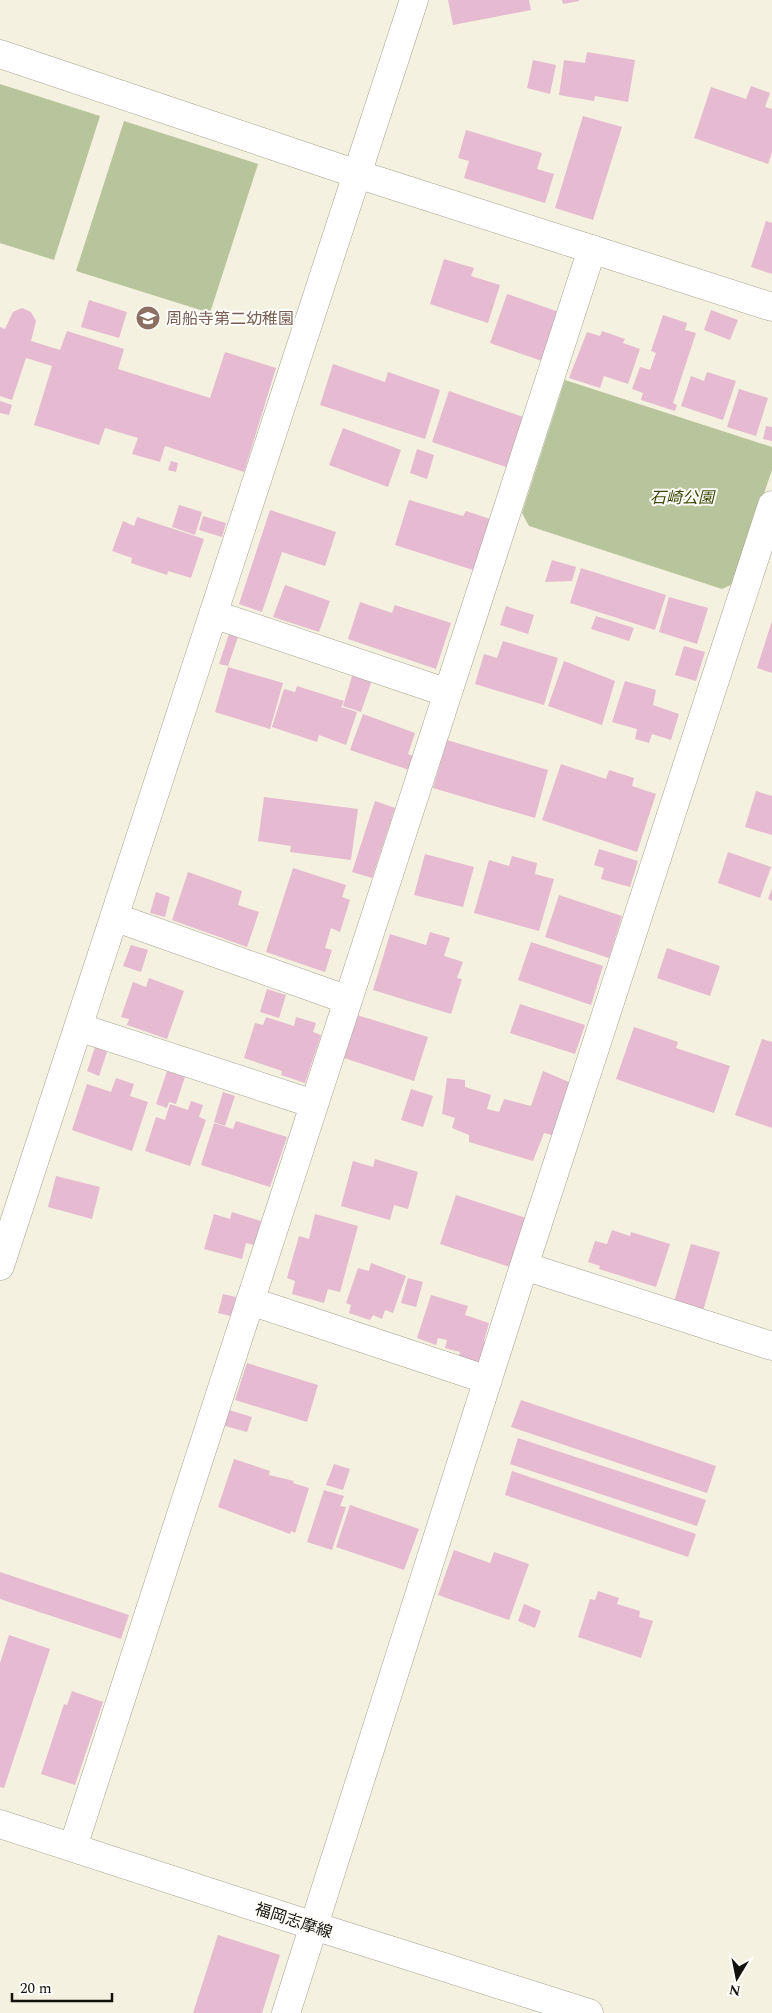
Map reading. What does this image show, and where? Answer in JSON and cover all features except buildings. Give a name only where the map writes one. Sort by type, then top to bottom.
[{"type":"street","points":[[0,1266],[414,0]]},
{"type":"street","points":[[0,54],[357,174],[772,307]]},
{"type":"street","points":[[73,1847],[592,249]]},
{"type":"street","points":[[286,2013],[524,1266],[772,505]]},
{"type":"street","points":[[213,614],[448,693]]},
{"type":"street","points":[[114,917],[348,1000]]},
{"type":"street","points":[[78,1027],[314,1104]]},
{"type":"street","points":[[524,1266],[772,1346]]},
{"type":"street","points":[[250,1301],[488,1380]]},
{"type":"street","name":"福岡志摩線","points":[[0,1824],[589,2013]]},
{"type":"green space","points":[[0,84],[100,116],[54,260],[0,243]]},
{"type":"green space","points":[[124,121],[258,164],[210,313],[76,271]]},
{"type":"green space","name":"石崎公園","points":[[565,380],[772,447],[772,470],[733,584],[722,589],[529,526],[522,513]]},
{"type":"place","name":"周船寺第二幼稚園","points":[[148,318]]}]
